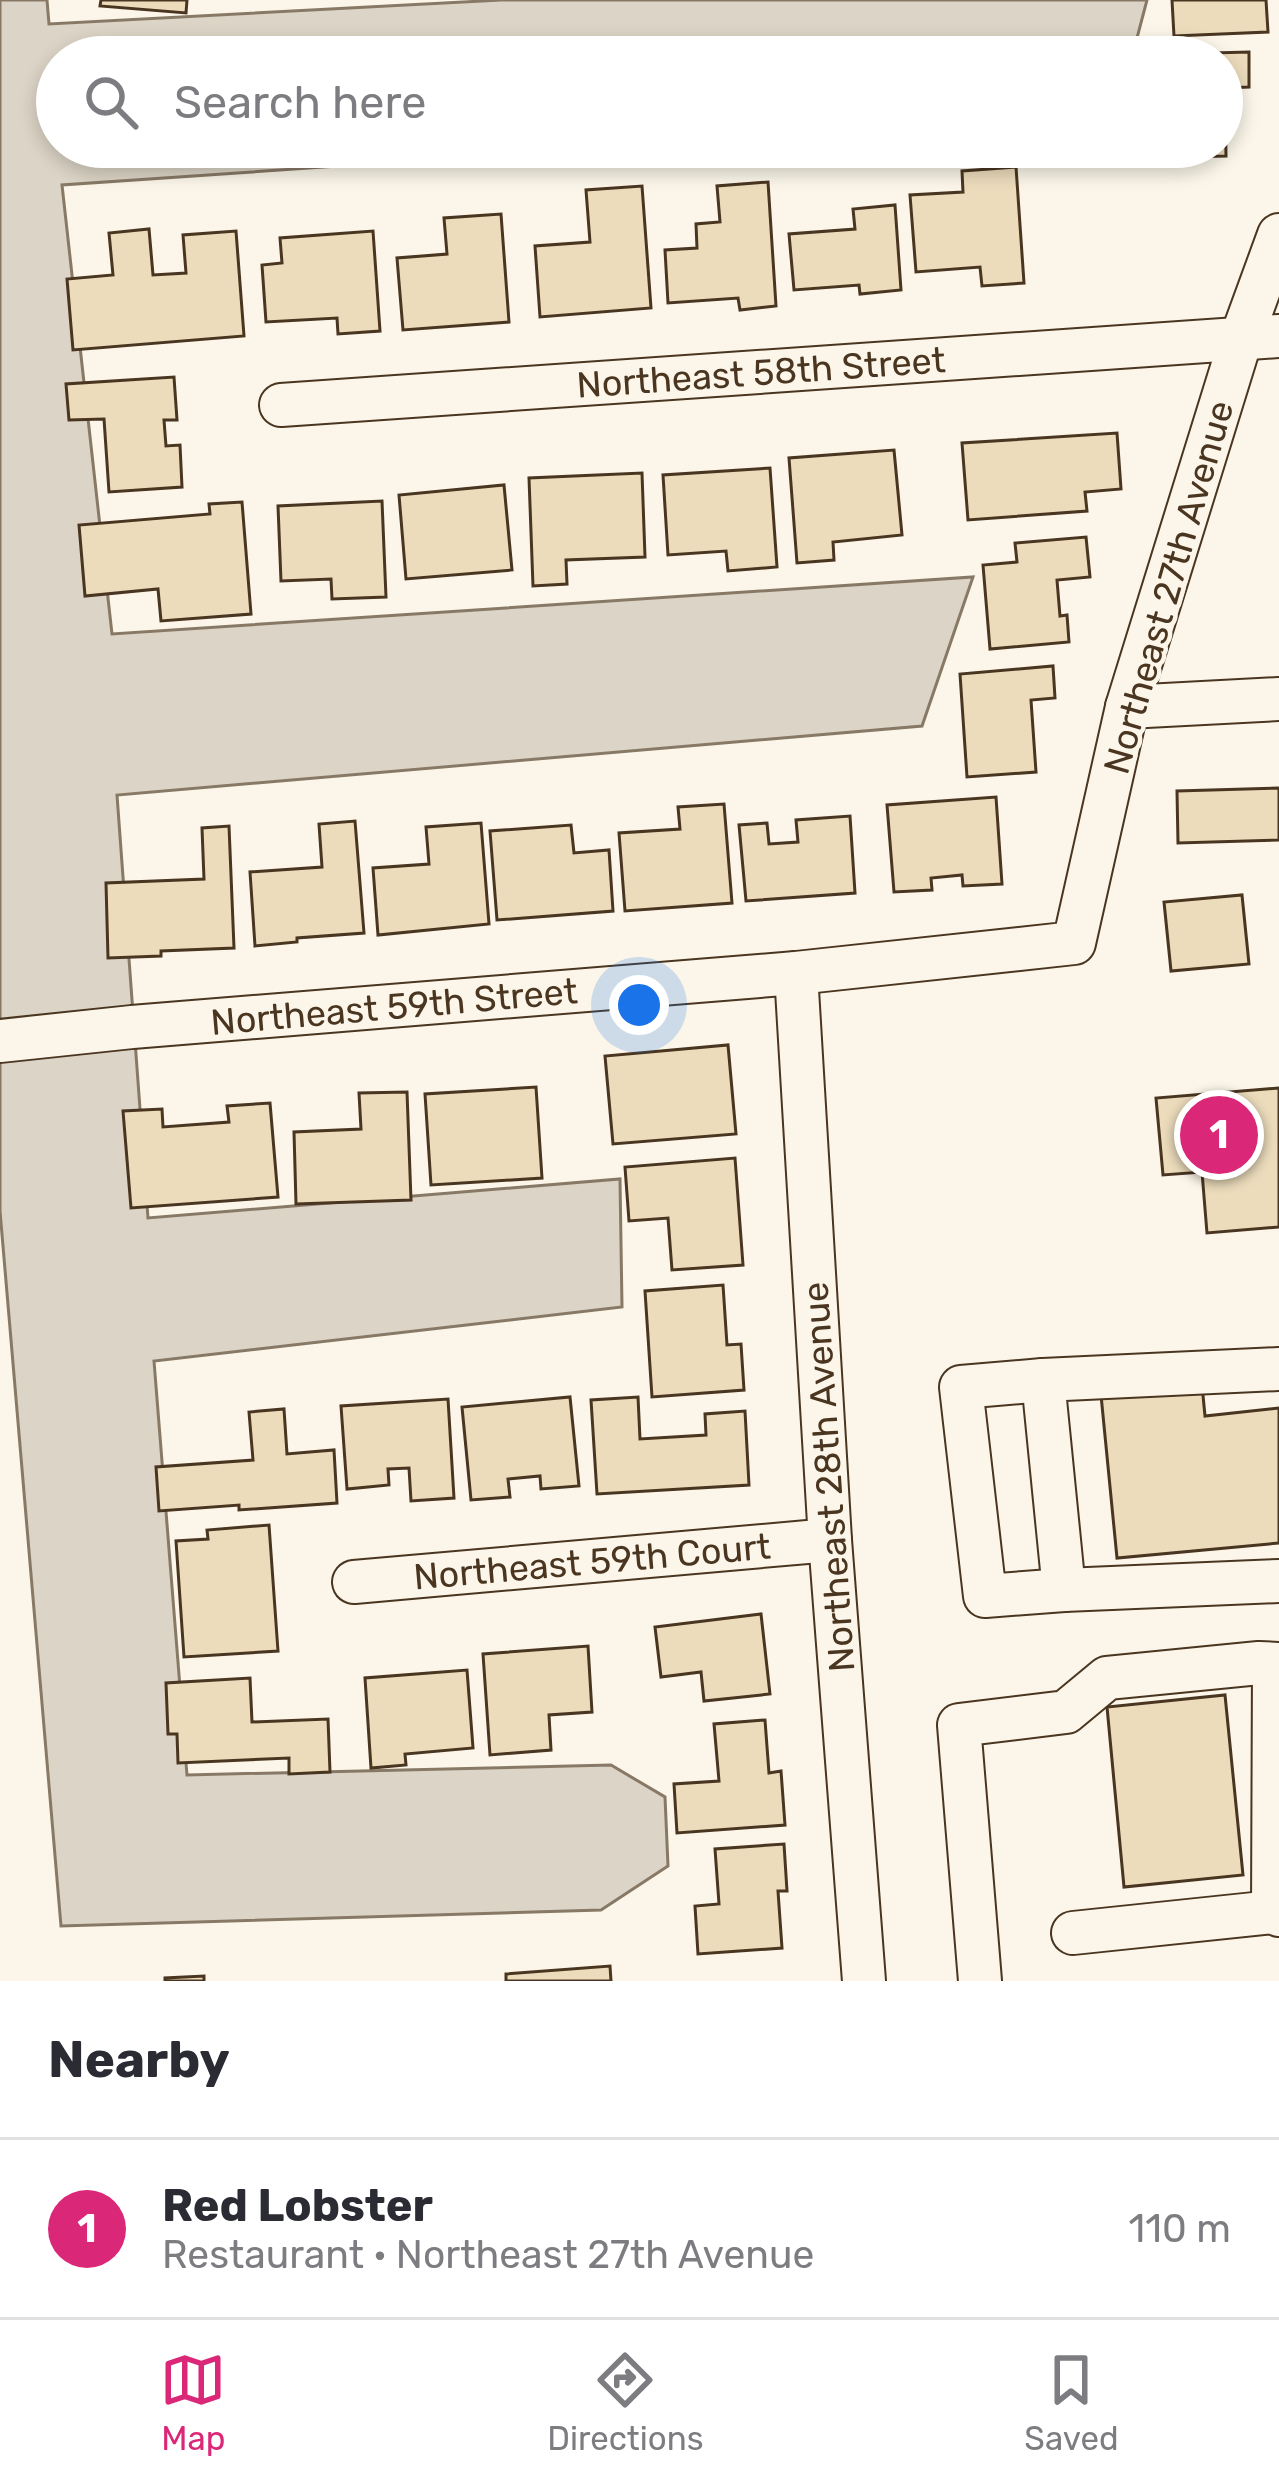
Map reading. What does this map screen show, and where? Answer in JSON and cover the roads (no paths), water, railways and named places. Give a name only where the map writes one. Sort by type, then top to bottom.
[{"type":"street","name":"Northeast 27th Avenue","points":[[1074,943],[1127,707],[1260,337],[1279,235]]},
{"type":"street","name":"Northeast 58th Street","points":[[281,405],[1260,337]]},
{"type":"street","points":[[1127,707],[1279,699]]},
{"type":"street","name":"Northeast 59th Street","points":[[0,1041],[796,973],[1074,943]]},
{"type":"street","name":"Northeast 28th Avenue","points":[[796,973],[830,1540],[864,1981]]},
{"type":"street","points":[[1279,1369],[961,1387],[985,1596],[1279,1581]]},
{"type":"street","points":[[1043,1380],[1064,1589]]},
{"type":"street","name":"Northeast 59th Court","points":[[354,1582],[830,1540]]},
{"type":"street","points":[[980,1981],[959,1725],[1066,1712],[1107,1678],[1276,1664],[1276,1914],[1073,1934]]},
{"type":"place","name":"Red Lobster","points":[[1219,1135]]}]
